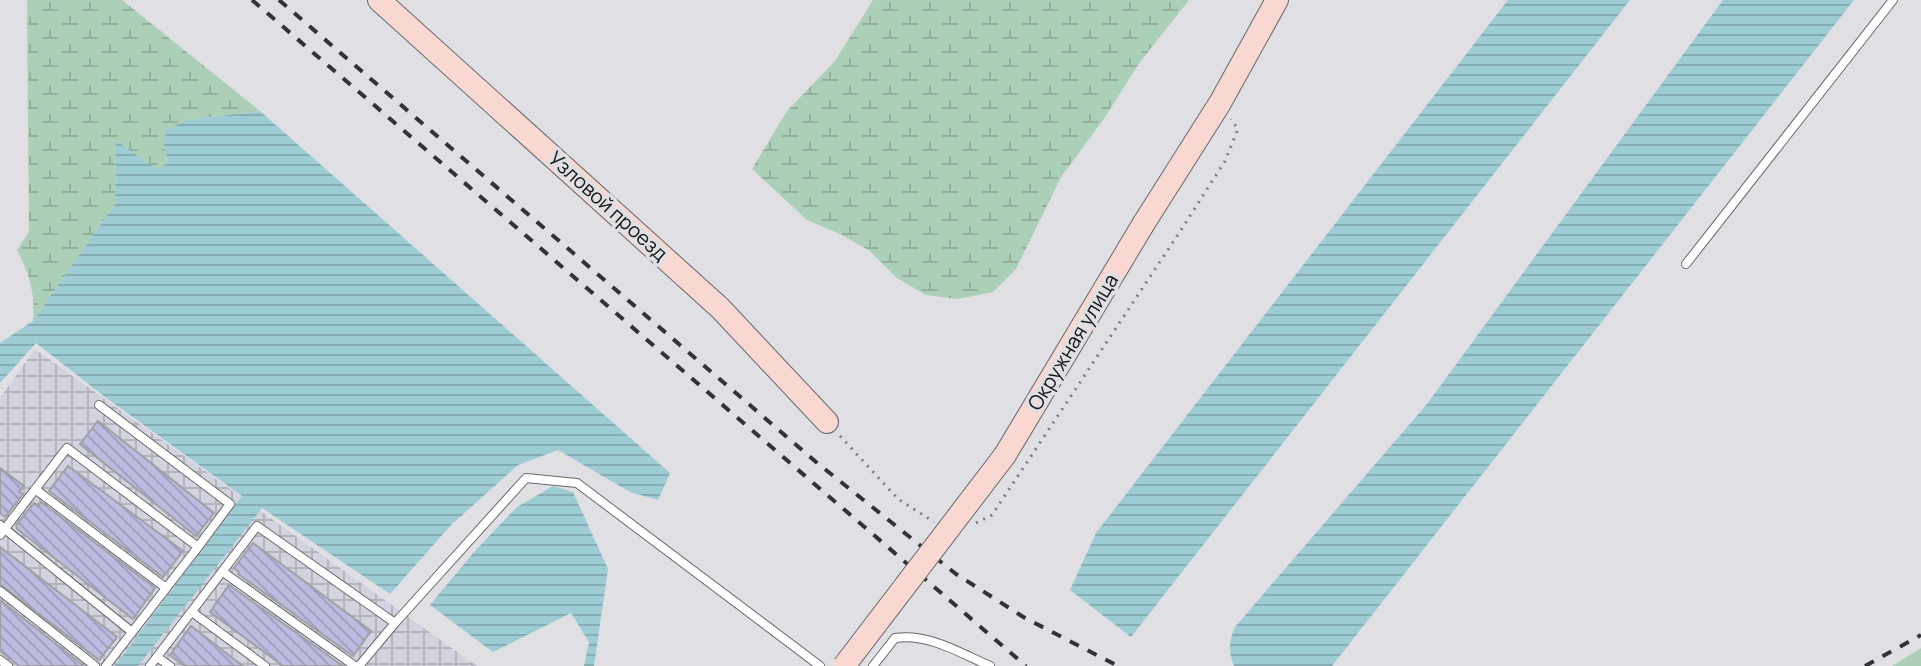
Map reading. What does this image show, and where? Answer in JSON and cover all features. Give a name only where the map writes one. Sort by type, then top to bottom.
[{"type":"main road","name":"Узловой проезд","points":[[379,0],[720,308],[827,422]]},
{"type":"main road","name":"Окружная улица","points":[[844,666],[1005,455],[1220,103],[1277,0]]},
{"type":"lane","points":[[1686,264],[1893,0]]},
{"type":"lane","points":[[99,405],[230,504],[106,666]]},
{"type":"lane","points":[[132,632],[2,530],[67,448],[198,547]]},
{"type":"lane","points":[[223,572],[357,666],[526,478],[577,483],[820,666]]},
{"type":"lane","points":[[35,489],[166,588]]},
{"type":"lane","points":[[150,666],[257,526],[395,623]]},
{"type":"lane","points":[[0,591],[95,666]]},
{"type":"lane","points":[[192,612],[265,666]]},
{"type":"lane","points":[[873,666],[895,638],[905,637],[933,642],[990,666]]},
{"type":"lane","points":[[157,657],[170,666]]},
{"type":"lane","points":[[0,660],[8,666]]},
{"type":"shaded area","points":[[35,349],[478,666],[0,666],[0,398]]},
{"type":"green space","points":[[27,0],[122,0],[260,111],[188,120],[164,145],[168,162],[158,171],[116,142],[115,204],[33,321],[31,284],[17,250],[29,232]]},
{"type":"green space","points":[[873,0],[1189,0],[1140,62],[1061,177],[1016,269],[993,292],[958,299],[926,295],[897,278],[870,251],[807,220],[752,169],[787,111],[835,61]]},
{"type":"green space","points":[[1921,648],[1921,666],[1892,666],[1918,650]]},
{"type":"water","points":[[1508,0],[1630,0],[1131,637],[1070,590],[1096,533]]},
{"type":"water","points":[[1723,0],[1854,0],[1332,666],[1234,666],[1230,646],[1235,627],[1427,404]]},
{"type":"water","points":[[260,111],[670,473],[658,500],[630,492],[558,450],[518,465],[451,525],[390,594],[262,508],[138,666],[115,666],[242,496],[36,343],[0,383],[0,343],[33,321],[115,204],[116,141],[158,170],[168,162],[164,145],[166,130],[188,120]]},
{"type":"water","points":[[553,486],[573,492],[608,569],[594,666],[584,666],[589,642],[571,613],[493,652],[430,605],[517,507]]},
{"type":"building","points":[[98,421],[214,513],[196,536],[80,444]]},
{"type":"building","points":[[68,466],[183,551],[163,577],[49,491]]},
{"type":"building","points":[[0,468],[24,486],[19,492],[23,494],[5,517],[0,513]]},
{"type":"building","points":[[41,502],[155,588],[133,619],[17,529],[16,525],[34,503],[38,506]]},
{"type":"building","points":[[253,543],[371,631],[353,656],[238,574],[234,568]]},
{"type":"building","points":[[0,547],[117,637],[99,660],[0,584]]},
{"type":"building","points":[[229,585],[343,666],[283,666],[210,612]]},
{"type":"building","points":[[0,600],[84,666],[19,666],[0,651]]},
{"type":"building","points":[[191,626],[243,666],[184,666],[170,655]]},
{"type":"railway","points":[[252,0],[1026,666]]},
{"type":"railway","points":[[279,0],[816,462],[956,574],[1025,618],[1118,666]]},
{"type":"railway","points":[[1865,666],[1921,635]]}]
